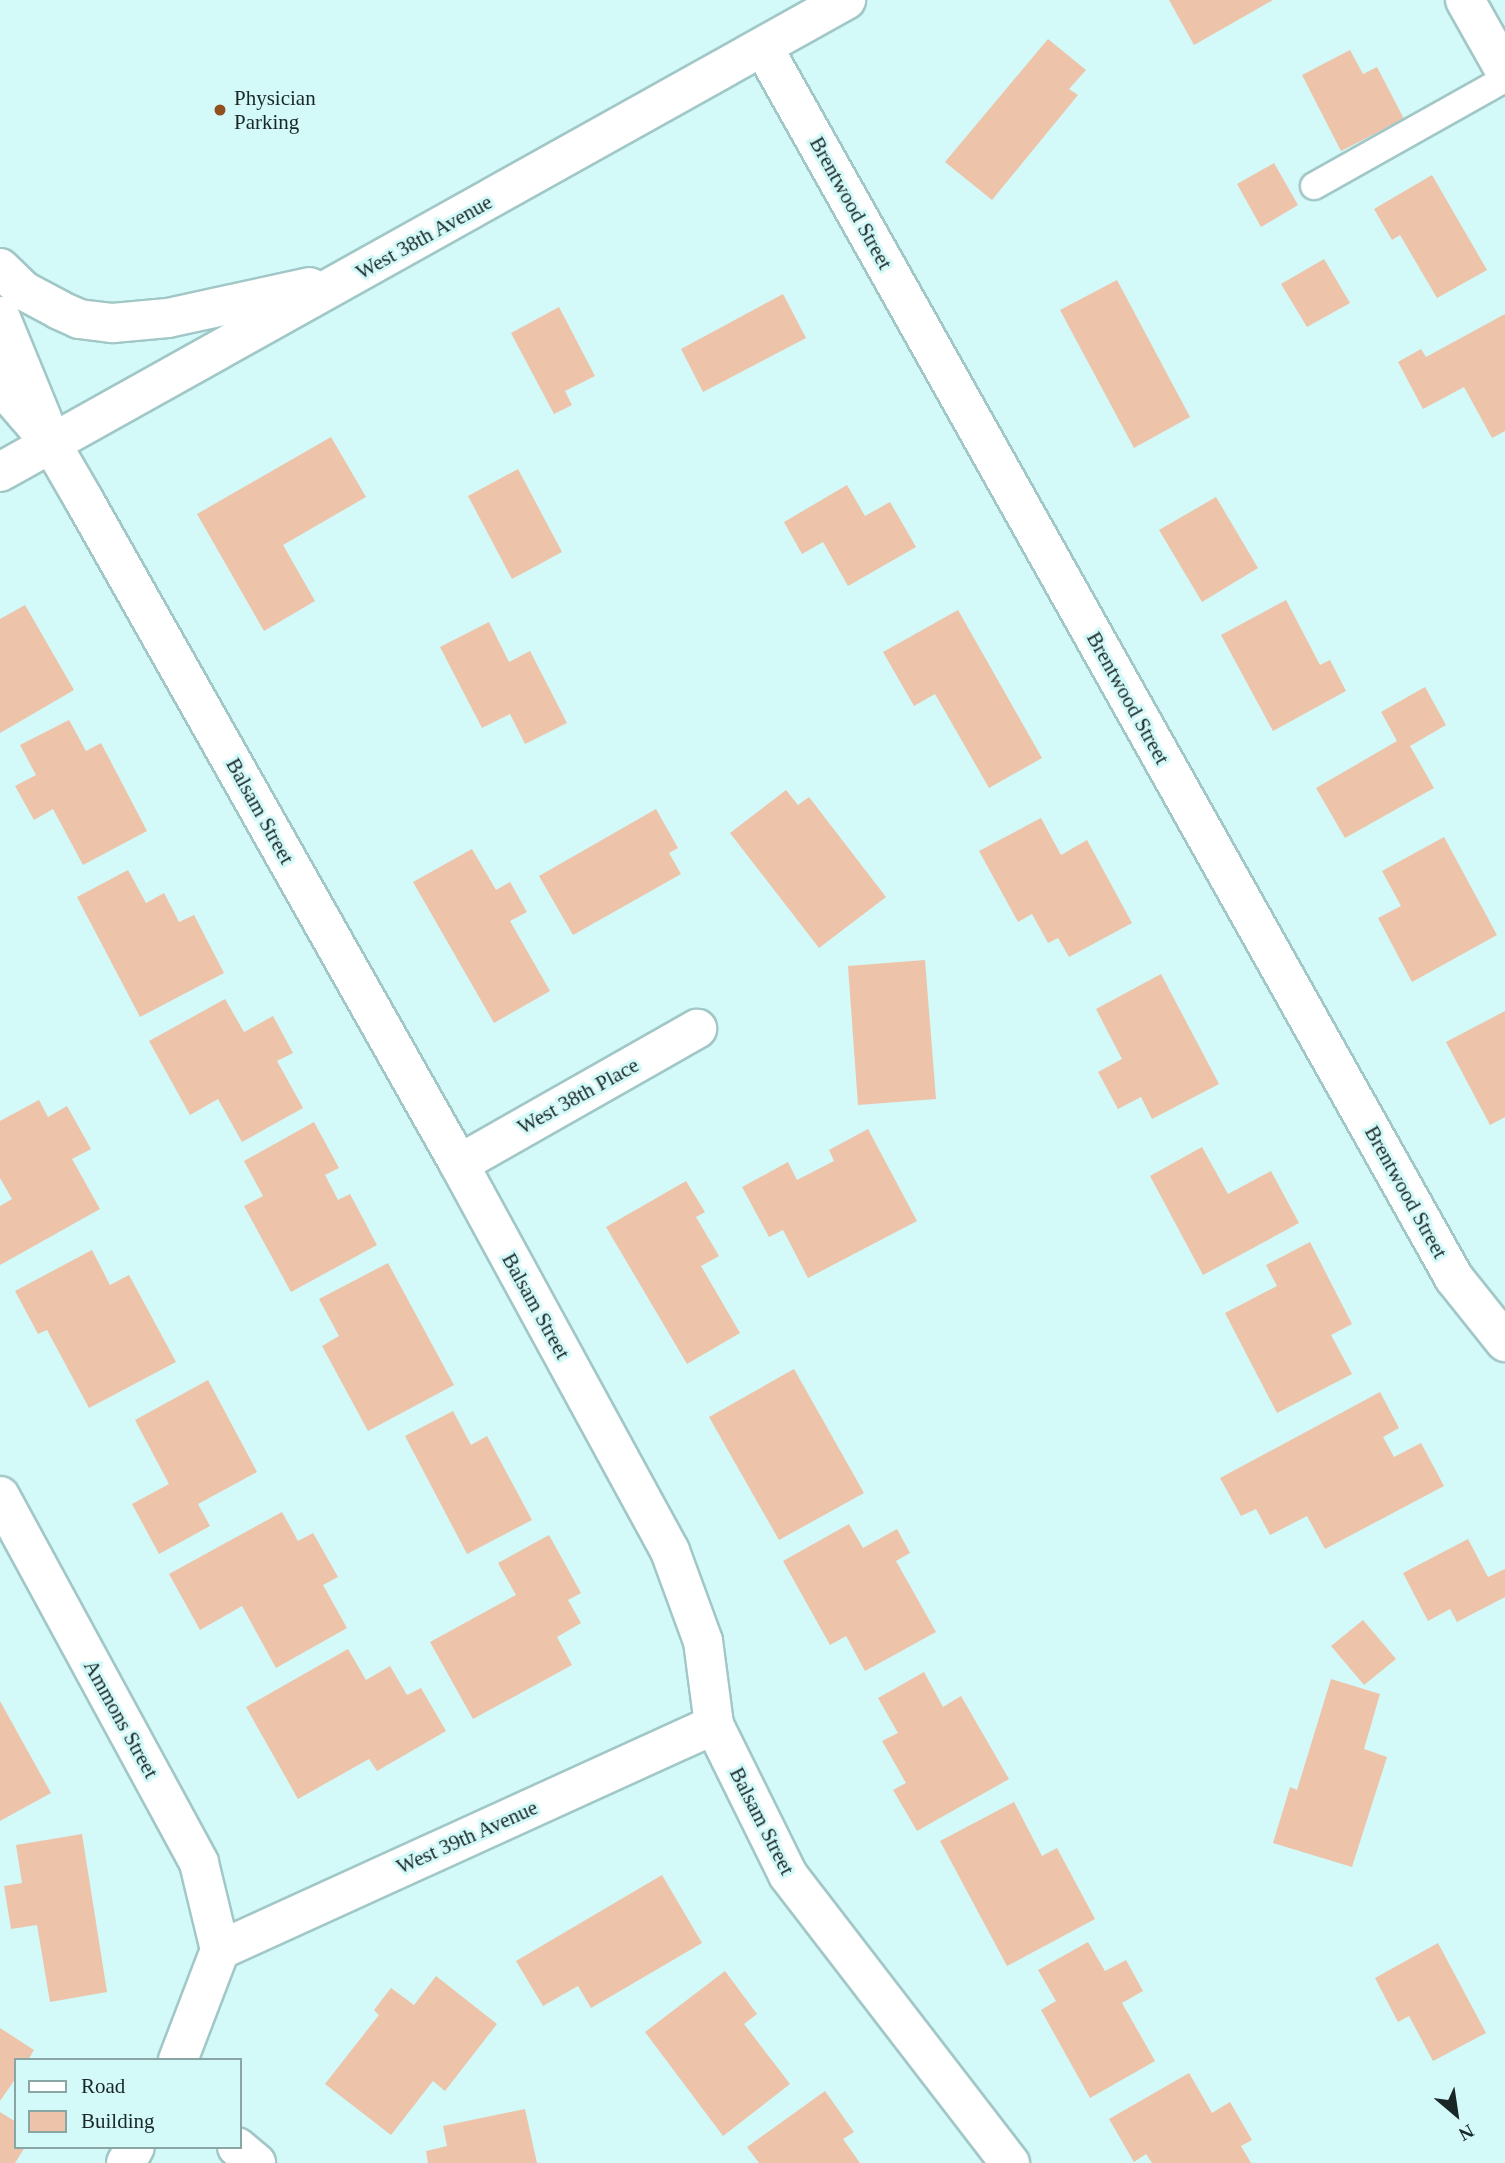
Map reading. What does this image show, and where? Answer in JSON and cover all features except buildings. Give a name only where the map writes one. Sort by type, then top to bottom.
[{"type":"street","name":"West 38th Avenue","points":[[0,472],[846,0]]},
{"type":"street","points":[[1465,0],[1505,71]]},
{"type":"street","name":"Brentwood Street","points":[[763,47],[1454,1278],[1505,1342]]},
{"type":"street","points":[[0,268],[24,291],[59,310],[79,319],[113,324],[168,318],[349,278]]},
{"type":"street","points":[[0,316],[51,443]]},
{"type":"street","points":[[0,384],[51,443]]},
{"type":"street","name":"Balsam Street","points":[[51,443],[459,1164],[670,1552],[703,1640],[714,1725],[788,1875],[1010,2163]]},
{"type":"street","name":"West 38th Place","points":[[459,1164],[697,1029]]},
{"type":"street","name":"Ammons Street","points":[[0,1496],[199,1863],[220,1950]]},
{"type":"street","name":"West 39th Avenue","points":[[220,1950],[714,1725]]},
{"type":"street","points":[[179,2058],[220,1950]]},
{"type":"street","points":[[239,2149],[256,2163]]},
{"type":"lane","points":[[1314,186],[1505,79]]},
{"type":"place","name":"Physician Parking","points":[[220,110]]}]
